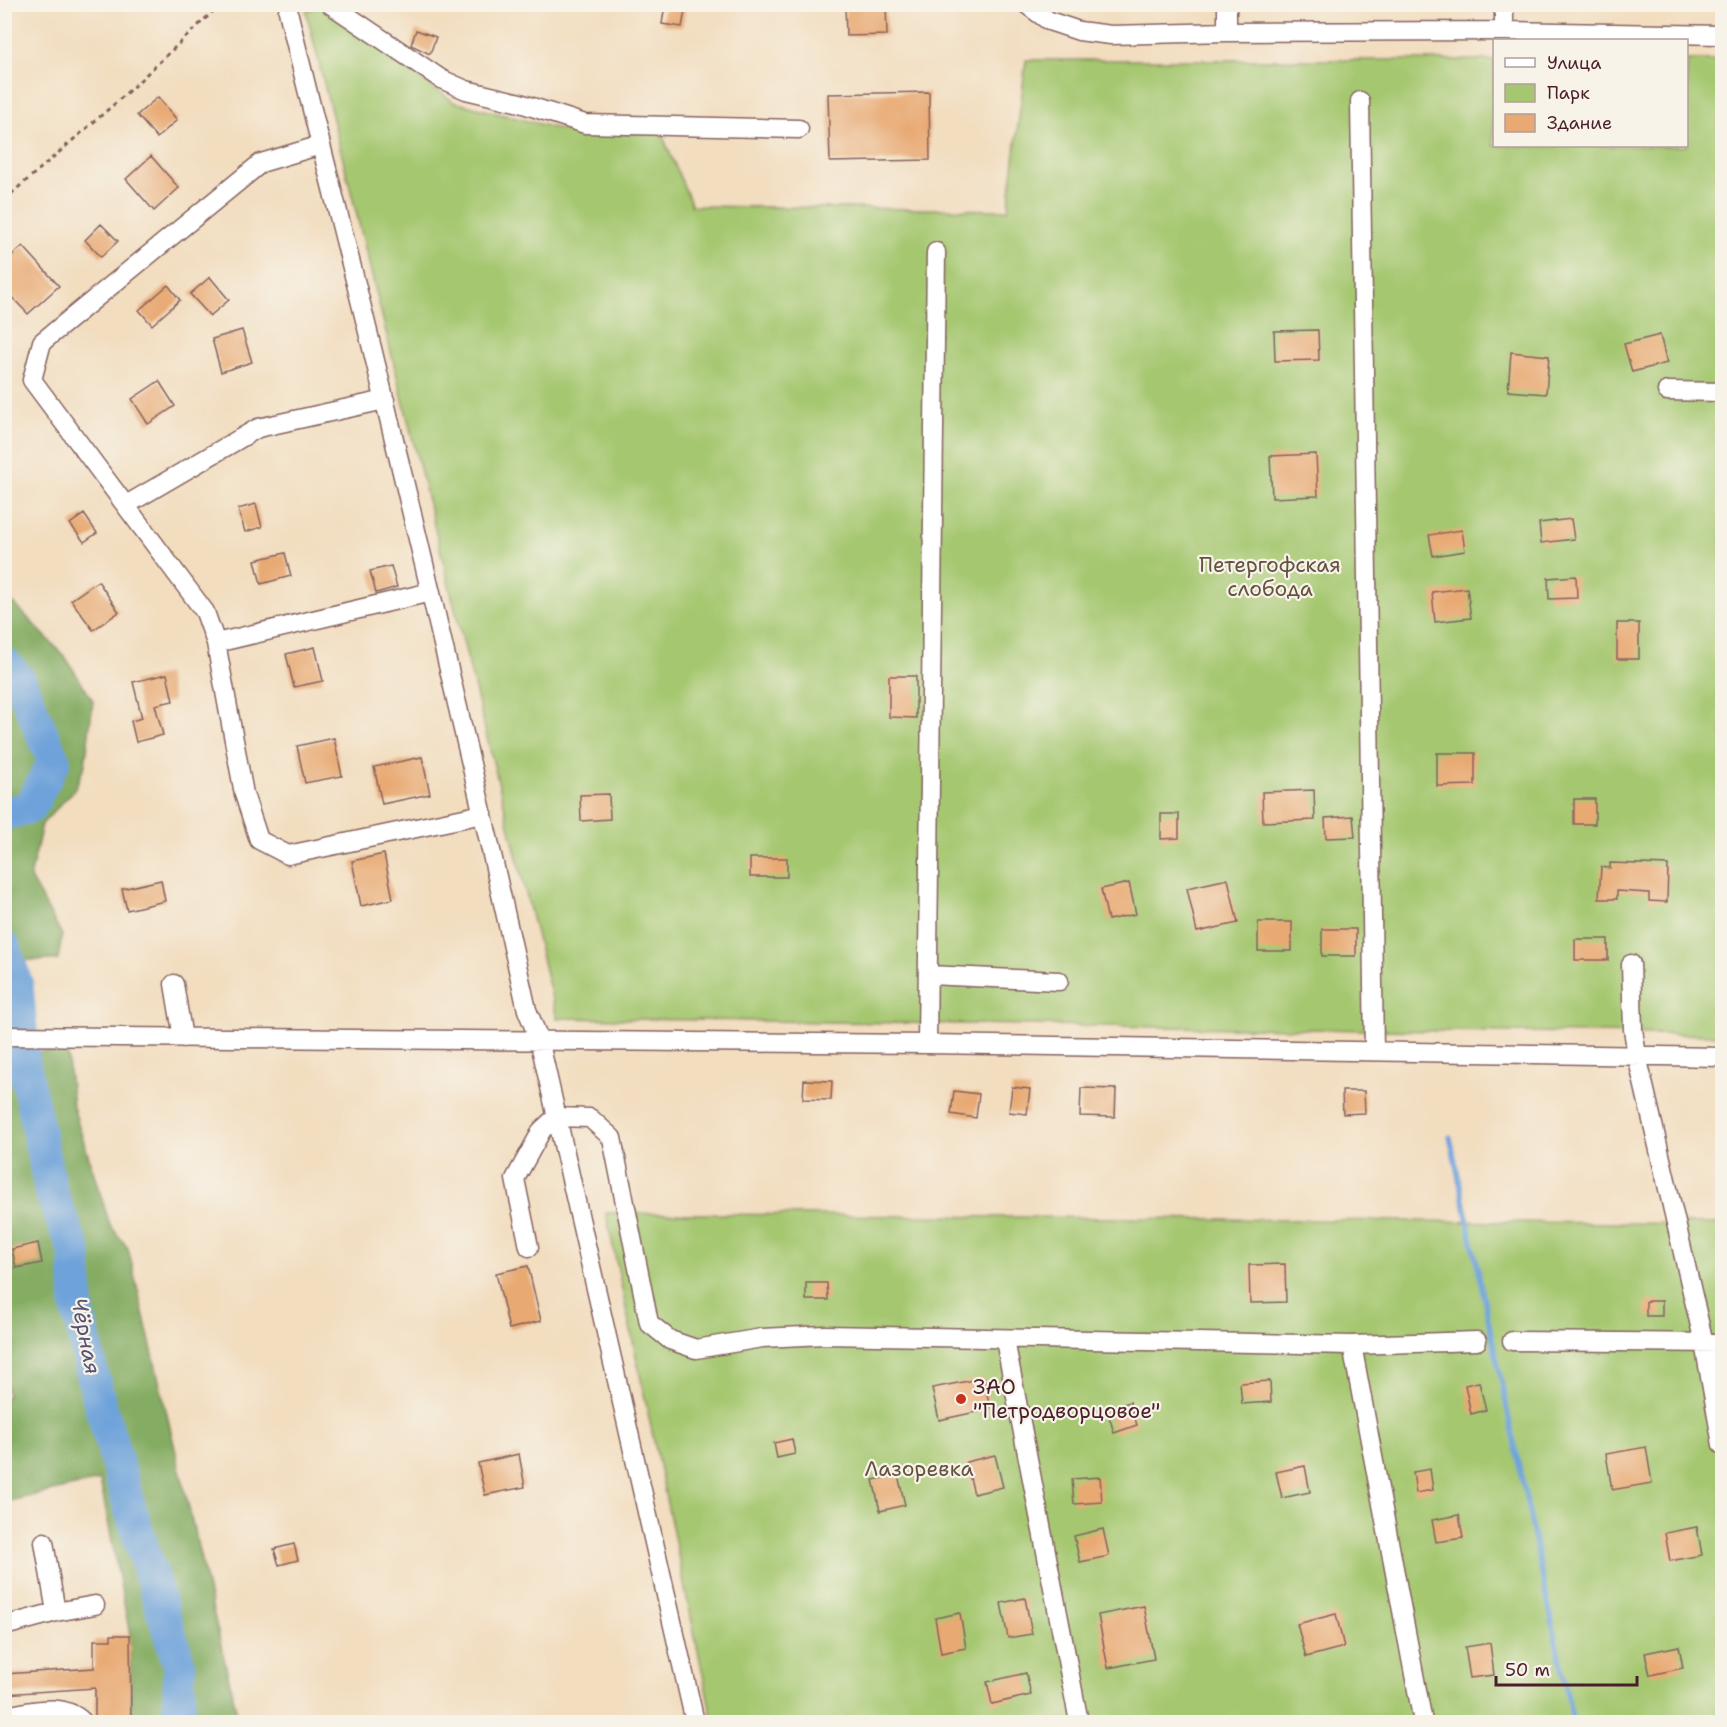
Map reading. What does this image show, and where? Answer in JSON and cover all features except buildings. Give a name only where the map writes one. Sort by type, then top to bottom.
[{"type":"street","points":[[290,4],[288,11],[431,592],[527,1010],[539,1039],[695,1722]]},
{"type":"street","points":[[330,4],[441,79],[466,90],[520,103],[585,124],[799,129]]},
{"type":"street","points":[[1026,4],[1050,21],[1079,32],[1111,35],[1227,32],[1504,31],[1722,35]]},
{"type":"street","points":[[1227,4],[1227,32]]},
{"type":"street","points":[[1504,4],[1504,31]]},
{"type":"street","points":[[1360,101],[1374,1051]]},
{"type":"street","points":[[321,145],[261,163],[42,342],[32,380],[205,612],[216,643],[244,794],[259,840],[288,855],[483,813]]},
{"type":"street","points":[[927,1044],[936,252]]},
{"type":"street","points":[[1667,391],[1722,392]]},
{"type":"street","points":[[126,506],[258,428],[385,400]]},
{"type":"street","points":[[216,643],[431,592]]},
{"type":"street","points":[[1631,964],[1637,1056],[1713,1343],[1722,1445]]},
{"type":"street","points":[[929,975],[1059,981]]},
{"type":"street","points":[[174,984],[183,1038]]},
{"type":"street","points":[[4,1036],[539,1039],[1722,1057]]},
{"type":"street","points":[[529,1247],[515,1179],[542,1130],[556,1117],[590,1118],[612,1138],[649,1323],[670,1340],[696,1349],[762,1338],[825,1335],[1353,1345],[1477,1341]]},
{"type":"street","points":[[1005,1340],[1079,1722]]},
{"type":"street","points":[[1512,1341],[1713,1343]]},
{"type":"street","points":[[1353,1345],[1423,1722]]},
{"type":"street","points":[[44,1542],[56,1612]]},
{"type":"street","points":[[4,1626],[56,1612],[95,1605]]},
{"type":"street","points":[[4,1716],[57,1709],[75,1714],[83,1722]]},
{"type":"path","points":[[4,200],[119,100],[221,4]]},
{"type":"green space","name":"Петергофская слобода","points":[[321,6],[454,102],[574,133],[661,132],[692,206],[1008,210],[1026,60],[1493,60],[1493,147],[1688,147],[1688,60],[1722,60],[1722,1035],[557,1018],[306,11]]},
{"type":"green space","points":[[4,593],[66,658],[93,701],[85,765],[74,790],[42,824],[30,878],[62,935],[58,960],[5,960]]},
{"type":"green space","points":[[5,1051],[67,1052],[73,1107],[110,1225],[128,1248],[239,1722],[131,1722],[130,1635],[100,1480],[5,1502],[4,1397],[8,1396],[4,1378]]},
{"type":"green space","name":"Лазоревка","points":[[606,1213],[1722,1224],[1722,1722],[713,1722]]},
{"type":"waterway","name":"Чёрная","points":[[4,663],[19,680],[54,761],[30,807],[4,814]]},
{"type":"waterway","name":"Чёрная","points":[[4,947],[17,985],[24,1063],[51,1192],[75,1252],[77,1307],[95,1385],[128,1502],[179,1663],[179,1722]]},
{"type":"waterway","points":[[1450,1137],[1573,1722]]},
{"type":"place","name":"ЗАО \"Петродворцовое\"","points":[[961,1399]]}]
